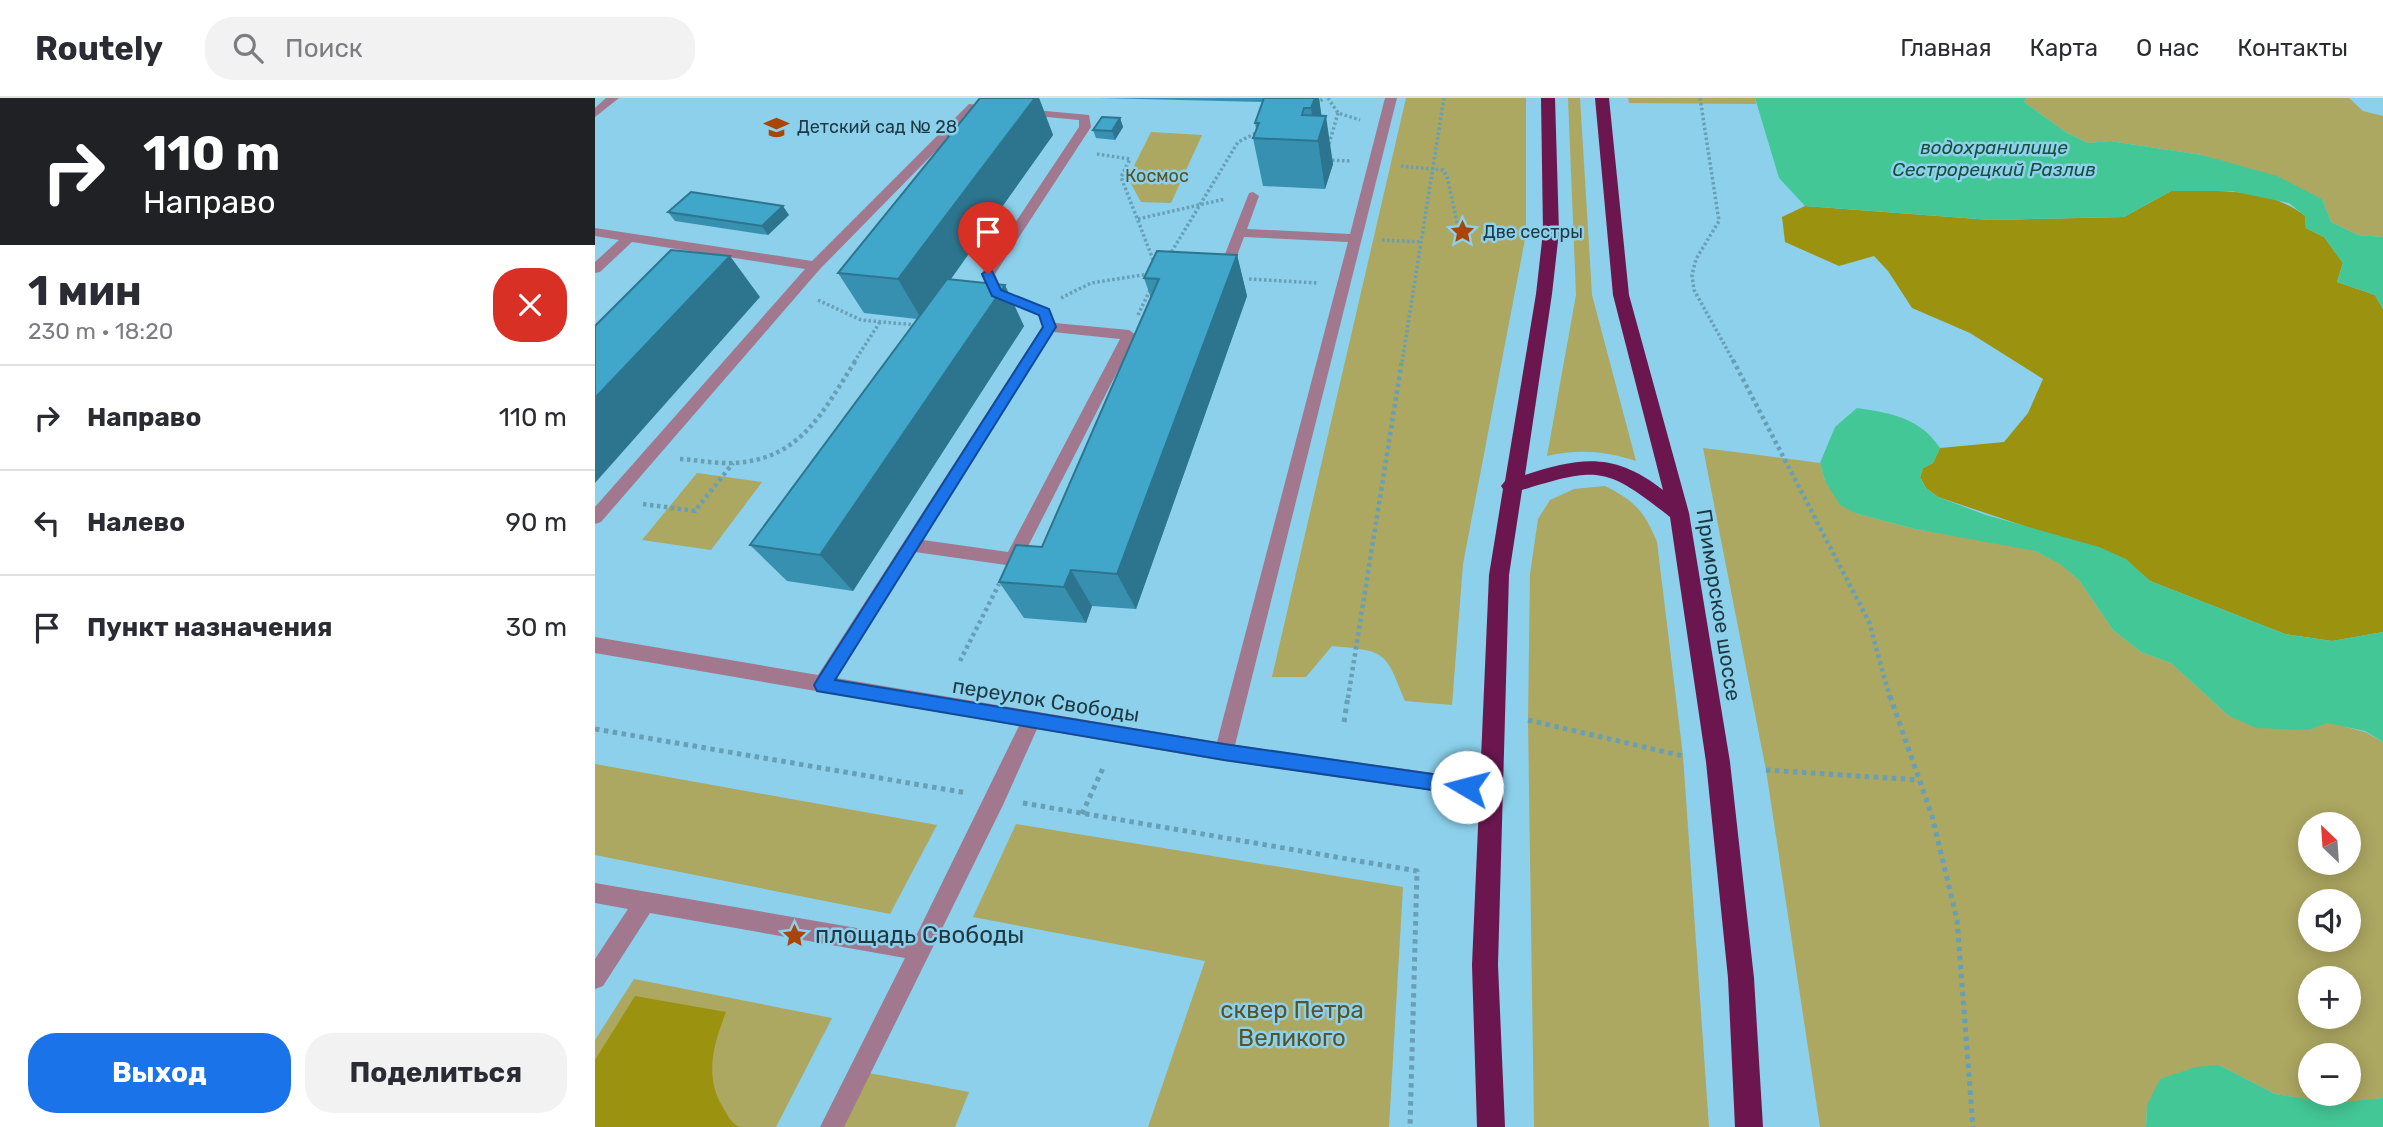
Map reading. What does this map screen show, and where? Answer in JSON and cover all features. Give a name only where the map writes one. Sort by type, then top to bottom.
[{"type":"highway","points":[[1491,1127],[1485,965],[1499,575],[1511,486],[1544,294],[1551,232],[1548,98]]},
{"type":"highway","name":"Приморское шоссе","points":[[1602,98],[1621,295],[1679,513],[1719,775],[1741,978],[1749,1127]]},
{"type":"highway","points":[[1511,486],[1566,470],[1594,467],[1623,473],[1679,513]]},
{"type":"street","points":[[595,114],[613,98]]},
{"type":"street","points":[[1224,752],[1391,98]]},
{"type":"street","points":[[1033,112],[1046,99]]},
{"type":"street","points":[[595,518],[815,266],[973,106],[1085,117],[1085,127],[988,274],[996,293],[1047,320],[1129,335],[1013,559],[912,545]]},
{"type":"street","points":[[1223,277],[1254,196]]},
{"type":"street","points":[[595,232],[815,266]]},
{"type":"street","points":[[1240,233],[1356,238]]},
{"type":"street","points":[[595,269],[629,237]]},
{"type":"street","points":[[823,685],[912,545],[1047,320]]},
{"type":"street","name":"переулок Свободы","points":[[595,645],[1031,721],[1490,790]]},
{"type":"street","points":[[832,1127],[996,798],[1031,721]]},
{"type":"street","points":[[595,893],[919,950]]},
{"type":"street","points":[[595,978],[645,902]]},
{"type":"path","points":[[1313,104],[1327,98],[1338,113],[1364,121]]},
{"type":"path","points":[[1344,722],[1444,98]]},
{"type":"path","points":[[1700,98],[1719,220],[1696,259],[1692,275],[1694,290],[1760,410],[1869,622],[1890,697],[1932,816],[1957,920],[1973,1127]]},
{"type":"path","points":[[1328,148],[1338,113]]},
{"type":"path","points":[[1165,262],[1238,142],[1263,130]]},
{"type":"path","points":[[1047,320],[1068,292],[1100,281],[1158,273],[1121,177],[1130,159],[1087,152],[1075,142]]},
{"type":"path","points":[[1324,160],[1355,161]]},
{"type":"path","points":[[1375,165],[1443,170],[1447,176],[1458,227]]},
{"type":"path","points":[[1137,219],[1241,195],[1254,196]]},
{"type":"path","points":[[1356,238],[1420,242]]},
{"type":"path","points":[[1223,277],[1324,283]]},
{"type":"path","points":[[1129,335],[1152,285]]},
{"type":"path","points":[[795,289],[861,320],[927,327]]},
{"type":"path","points":[[650,455],[734,463],[772,456],[799,442],[827,405],[880,322]]},
{"type":"path","points":[[674,508],[695,511],[734,463]]},
{"type":"path","points":[[960,661],[1013,559]]},
{"type":"path","points":[[1528,720],[1683,756]]},
{"type":"path","points":[[595,729],[1417,871],[1410,1127]]},
{"type":"path","points":[[1082,814],[1103,768]]},
{"type":"path","points":[[1766,770],[1919,780]]},
{"type":"green space","points":[[1406,98],[1526,98],[1526,234],[1463,564],[1452,705],[1405,701],[1388,663],[1374,652],[1364,650],[1332,646],[1306,677],[1272,677]]},
{"type":"green space","points":[[1568,98],[1580,98],[1592,295],[1636,461],[1592,452],[1547,456],[1576,295]]},
{"type":"green space","points":[[1628,98],[1755,98],[1756,104],[1629,103]]},
{"type":"green space","points":[[2026,98],[2349,98],[2363,111],[2383,116],[2383,237],[2358,235],[2331,222],[2322,199],[2202,155],[2110,141],[2088,143],[2067,133],[2024,102]]},
{"type":"green space","name":"Космос","points":[[1151,132],[1202,135],[1171,203],[1141,202],[1128,178]]},
{"type":"green space","points":[[1703,448],[1820,463],[1825,481],[1855,513],[1915,529],[2016,546],[2035,551],[2061,564],[2079,580],[2113,630],[2141,652],[2171,663],[2229,716],[2309,730],[2327,722],[2365,732],[2383,742],[2383,1098],[2361,1101],[2361,1043],[2298,1043],[2298,1098],[2275,1094],[2219,1065],[2147,1105],[2146,1127],[1820,1127],[1766,770]]},
{"type":"green space","points":[[697,473],[762,482],[711,550],[642,540]]},
{"type":"green space","points":[[1605,486],[1638,508],[1657,542],[1683,756],[1709,1127],[1534,1127],[1528,720],[1530,574],[1538,519],[1550,500],[1574,489]]},
{"type":"green space","points":[[595,764],[937,825],[890,914],[595,855]]},
{"type":"green space","name":"сквер Петра Великого","points":[[1016,824],[1403,887],[1389,1127],[1148,1127],[1205,961],[973,917]]},
{"type":"green space","points":[[634,979],[832,1018],[776,1127],[595,1127],[595,1040]]},
{"type":"green space","points":[[869,1073],[969,1092],[955,1127],[843,1127]]},
{"type":"shaded area","points":[[2171,191],[2258,195],[2291,207],[2305,216],[2306,228],[2324,237],[2343,263],[2337,282],[2375,295],[2383,309],[2383,632],[2332,641],[2285,634],[2150,581],[2126,560],[1938,497],[1926,488],[1920,477],[1923,468],[1933,463],[1940,448],[2004,442],[2028,413],[2043,379],[1970,333],[1912,308],[1888,271],[1874,256],[1839,266],[1785,242],[1782,217],[1805,206],[1991,220],[2124,217]]},
{"type":"shaded area","points":[[635,996],[726,1012],[715,1047],[713,1083],[722,1106],[739,1127],[595,1127],[595,1060]]},
{"type":"water","name":"водохранилище Сестрорецкий Разлив","points":[[1755,98],[2026,98],[2024,102],[2067,133],[2088,143],[2110,141],[2202,155],[2277,176],[2322,199],[2331,222],[2358,235],[2383,237],[2383,309],[2375,295],[2337,282],[2343,263],[2324,237],[2306,228],[2305,216],[2289,203],[2231,191],[2171,191],[2124,217],[1991,220],[1805,206],[1779,178]]},
{"type":"water","points":[[1857,408],[1882,412],[1914,423],[1932,438],[1940,448],[1933,463],[1923,468],[1920,477],[1926,488],[1938,497],[1986,515],[2099,547],[2126,559],[2150,581],[2285,634],[2332,641],[2383,632],[2383,742],[2365,731],[2327,723],[2309,730],[2256,728],[2229,716],[2171,663],[2141,652],[2113,630],[2079,580],[2060,564],[2035,551],[1915,529],[1855,513],[1840,505],[1825,481],[1820,463],[1835,427]]},
{"type":"water","points":[[2219,1065],[2275,1094],[2298,1098],[2298,1106],[2361,1106],[2361,1100],[2383,1098],[2383,1127],[2146,1127],[2147,1105],[2160,1079],[2196,1067]]},
{"type":"building","points":[[980,98],[1035,98],[898,279],[838,273]]},
{"type":"building","points":[[1264,98],[1315,98],[1311,108],[1304,108],[1302,115],[1326,116],[1318,141],[1253,138]]},
{"type":"building","points":[[1102,117],[1120,118],[1112,131],[1093,130]]},
{"type":"building","points":[[691,192],[783,206],[762,226],[668,212]]},
{"type":"building","points":[[671,250],[730,256],[595,398],[595,326]]},
{"type":"building","points":[[1157,251],[1237,255],[1117,574],[1071,570],[1064,587],[999,582],[1016,545],[1042,547],[1159,279],[1144,278]]},
{"type":"building","points":[[947,279],[1005,285],[820,555],[750,545]]},
{"type":"place","name":"Детский сад № 28","points":[[777,127]]},
{"type":"place","name":"Две сестры","points":[[1463,232]]},
{"type":"place","name":"площадь Свободы","points":[[795,935]]},
{"type":"route","points":[[988,274],[996,293],[1044,312],[1049,327],[823,685],[1224,752],[1467,787]]}]
